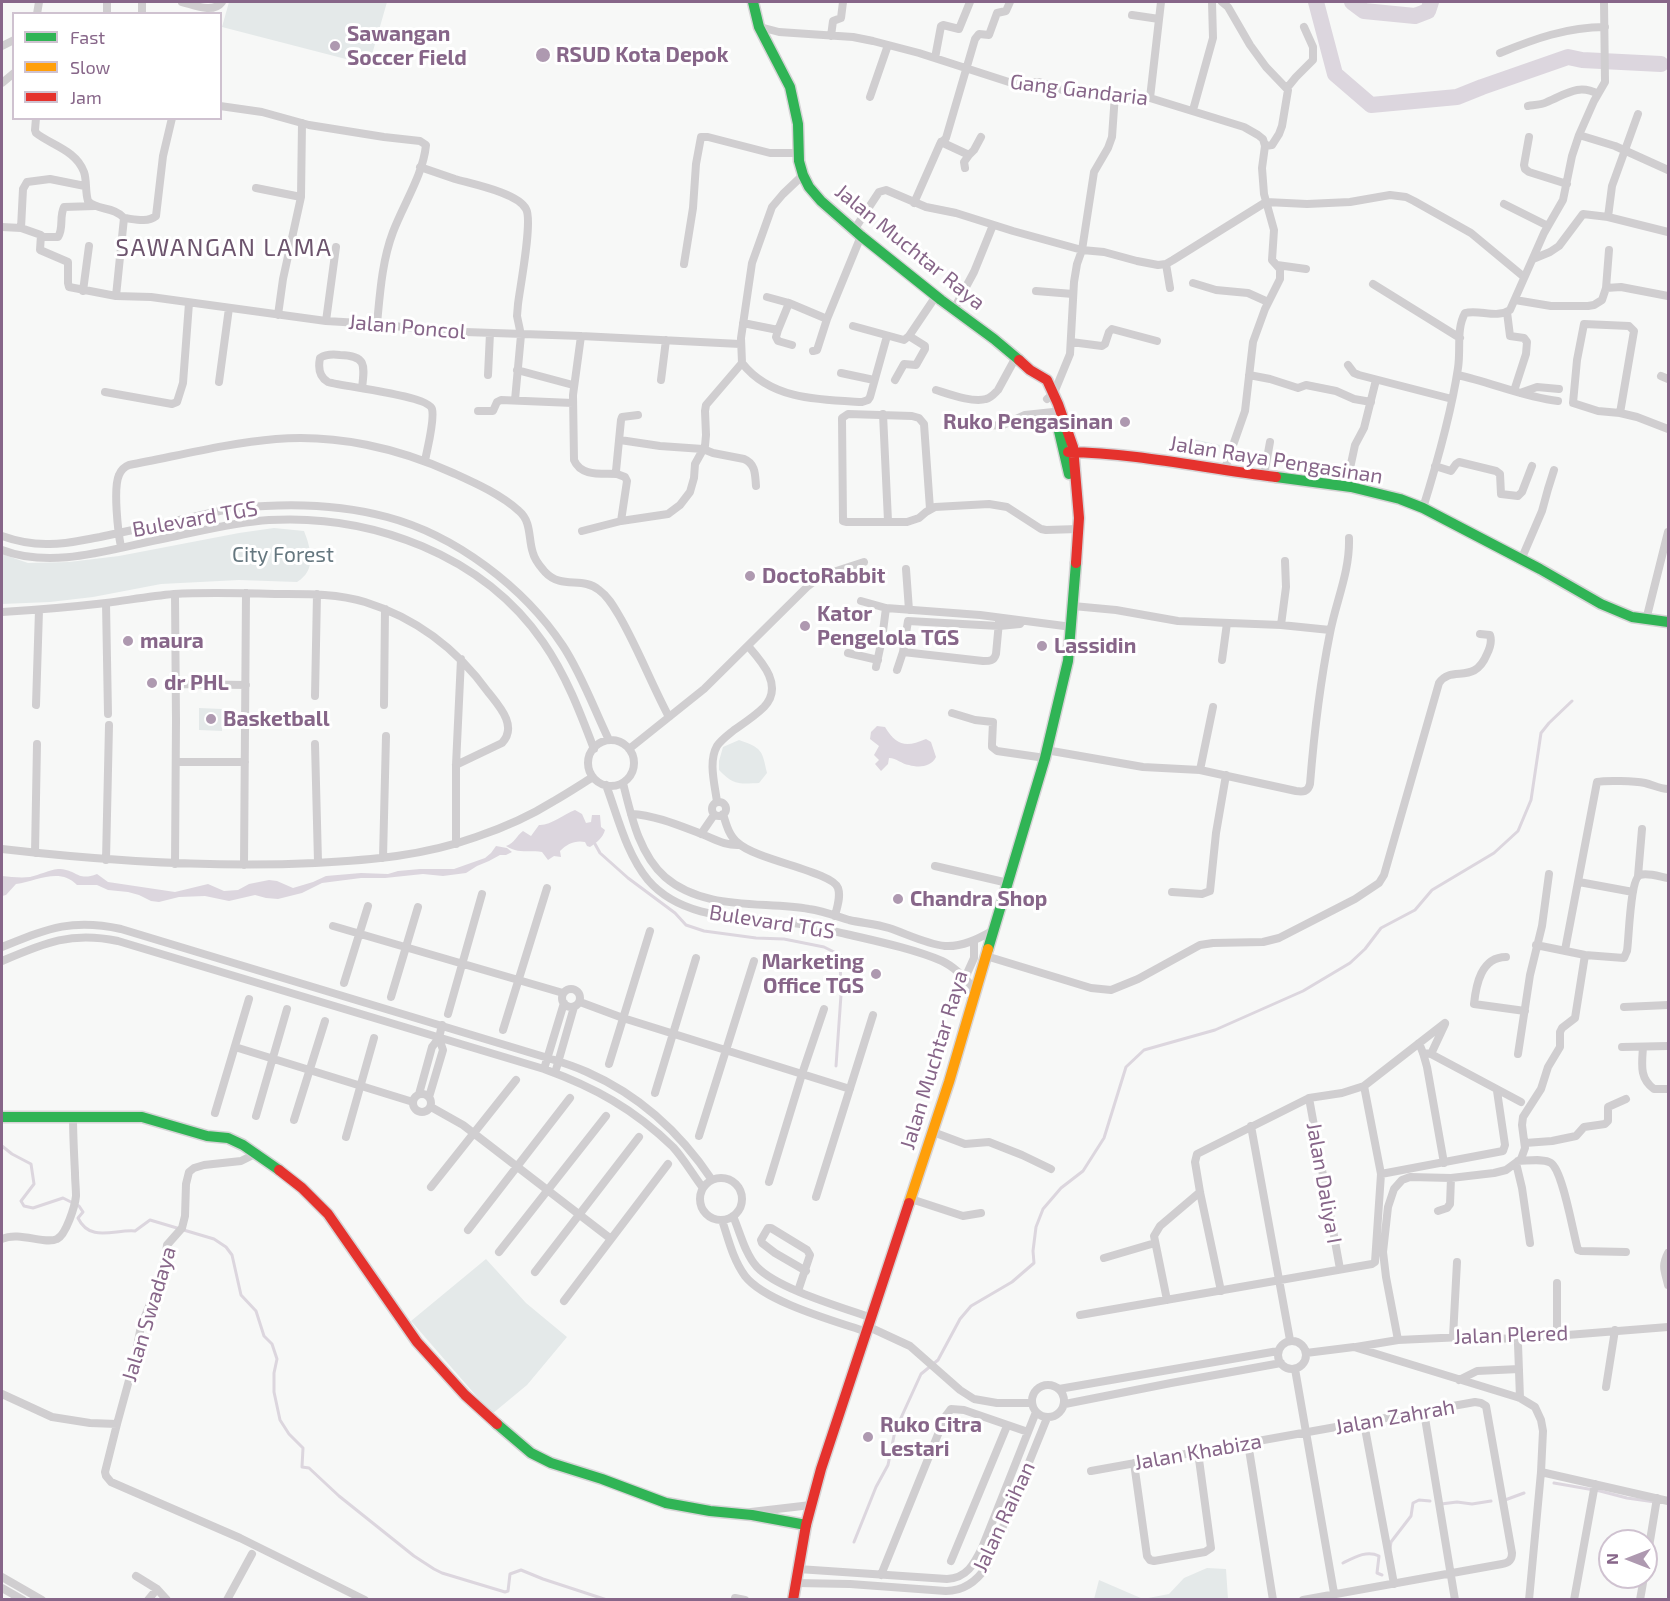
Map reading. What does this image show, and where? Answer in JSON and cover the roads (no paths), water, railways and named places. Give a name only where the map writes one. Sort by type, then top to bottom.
[{"type":"main road","name":"Jalan Muchtar Raya","points":[[753,2],[759,27],[790,87],[796,109],[798,148],[803,176],[809,187],[821,201],[857,233],[1030,370],[1047,380],[1053,412],[1070,452]]},
{"type":"main road","name":"Jalan Muchtar Raya","points":[[790,1599],[796,1583],[806,1525],[821,1469],[933,1132],[1046,754],[1066,675],[1072,627],[1078,496],[1070,452],[1050,396]]},
{"type":"main road","name":"Jalan Raya Pengasinan","points":[[1070,452],[1123,456],[1346,487],[1391,497],[1423,508],[1603,607],[1646,620],[1668,622]]},
{"type":"main road","points":[[2,1117],[73,1116],[149,1119],[207,1136],[228,1138],[243,1144],[302,1188],[328,1214],[417,1342],[465,1395],[531,1453],[551,1463],[666,1503],[806,1525]]},
{"type":"street","points":[[182,2],[207,8],[217,7],[222,2]]},
{"type":"street","points":[[831,36],[833,21],[841,18],[843,2]]},
{"type":"street","points":[[935,58],[941,26],[959,29],[970,2]]},
{"type":"street","points":[[914,202],[941,142],[946,138],[977,36],[989,35],[997,13],[1006,11],[1010,2]]},
{"type":"street","points":[[1150,98],[1161,2]]},
{"type":"street","points":[[1193,110],[1213,38],[1212,2]]},
{"type":"street","points":[[1222,2],[1228,7],[1266,67],[1287,90]]},
{"type":"street","points":[[1423,508],[1452,399],[1457,375],[1462,320],[1465,313],[1471,311],[1502,314],[1507,312],[1563,200],[1579,135],[1605,82],[1604,2]]},
{"type":"street","points":[[1132,15],[1159,19]]},
{"type":"street","name":"Gang Gandaria","points":[[759,27],[779,32],[853,37],[935,58],[1015,84],[1039,82],[1071,93],[1150,98],[1249,129],[1263,139],[1265,147]]},
{"type":"street","points":[[1224,471],[1245,411],[1253,342],[1268,302],[1280,279],[1280,269],[1272,260],[1274,230],[1266,202],[1262,162],[1265,147],[1272,145],[1279,134],[1287,90],[1313,60],[1314,47],[1304,27]]},
{"type":"street","points":[[1500,53],[1554,33],[1605,27]]},
{"type":"street","points":[[870,97],[888,45]]},
{"type":"street","points":[[1528,106],[1546,103],[1576,89],[1598,94]]},
{"type":"street","points":[[1050,396],[1067,363],[1071,342],[1077,264],[1082,249],[1094,172],[1112,136],[1115,94]]},
{"type":"street","points":[[222,106],[262,112],[302,123],[423,141],[426,145],[420,167],[389,244],[383,270],[377,324]]},
{"type":"street","points":[[1608,217],[1612,186],[1638,114]]},
{"type":"street","points":[[36,120],[36,133],[76,159],[84,172],[88,201],[96,206]]},
{"type":"street","points":[[2,227],[21,228],[40,234],[42,237],[58,237],[61,233],[64,207],[96,206],[118,212],[124,218],[153,219],[156,216],[172,120]]},
{"type":"street","points":[[278,315],[283,279],[301,197],[302,123]]},
{"type":"street","points":[[1579,135],[1624,150],[1668,170]]},
{"type":"street","points":[[684,264],[701,137],[708,136],[770,153],[798,148]]},
{"type":"street","points":[[965,168],[964,162],[981,137]]},
{"type":"street","points":[[1529,137],[1525,169],[1567,184]]},
{"type":"street","points":[[941,142],[969,155]]},
{"type":"street","points":[[420,167],[495,190],[518,200],[527,209],[528,237],[517,316],[521,334],[515,400]]},
{"type":"street","points":[[803,176],[776,201],[769,212],[750,272],[740,345],[742,363],[763,381],[789,394],[862,402],[870,397],[887,336]]},
{"type":"street","points":[[21,228],[23,189],[27,182],[50,179],[86,186]]},
{"type":"street","points":[[256,188],[301,197]]},
{"type":"street","points":[[813,351],[819,347],[857,233],[881,191],[885,190],[930,208],[956,213],[1082,249],[1161,265],[1266,202],[1307,204],[1356,201],[1390,195],[1406,197],[1471,233],[1524,277]]},
{"type":"street","points":[[1504,204],[1548,226]]},
{"type":"street","points":[[1533,259],[1559,246],[1583,214],[1608,217],[1668,232]]},
{"type":"street","points":[[116,296],[124,218]]},
{"type":"street","points":[[954,309],[974,272],[993,225]]},
{"type":"street","points":[[42,237],[40,250],[68,262],[68,286],[83,291],[89,246]]},
{"type":"street","points":[[326,321],[336,247]]},
{"type":"street","points":[[1515,300],[1551,306],[1594,305],[1602,300],[1606,288],[1609,250]]},
{"type":"street","points":[[1166,264],[1170,288]]},
{"type":"street","points":[[1277,265],[1306,269]]},
{"type":"street","points":[[1193,283],[1223,291],[1248,293],[1268,302]]},
{"type":"street","points":[[1373,284],[1460,338]]},
{"type":"street","points":[[1606,288],[1621,287],[1668,296]]},
{"type":"street","name":"Jalan Poncol","points":[[83,291],[116,296],[151,297],[326,321],[436,331],[740,345]]},
{"type":"street","points":[[1036,291],[1073,294]]},
{"type":"street","points":[[853,326],[904,340],[936,296]]},
{"type":"street","points":[[767,297],[789,303],[827,319]]},
{"type":"street","points":[[105,392],[172,404],[177,402],[183,383],[189,303]]},
{"type":"street","points":[[789,303],[776,337],[778,341],[792,345]]},
{"type":"street","points":[[219,381],[229,308]]},
{"type":"street","points":[[1507,312],[1510,336],[1524,338],[1527,342],[1516,392]]},
{"type":"street","points":[[743,323],[778,330]]},
{"type":"street","points":[[1620,413],[1634,330],[1629,326],[1584,324],[1576,360],[1573,403],[1598,411],[1646,419],[1668,429]]},
{"type":"street","points":[[1071,342],[1102,346],[1105,344],[1108,332],[1112,330],[1157,341]]},
{"type":"street","points":[[488,375],[490,333]]},
{"type":"street","points":[[581,336],[573,385],[574,460],[583,471],[617,474],[625,477],[627,481],[621,521]]},
{"type":"street","points":[[895,380],[903,364],[916,364],[925,348],[909,336]]},
{"type":"street","points":[[661,380],[666,340]]},
{"type":"street","points":[[362,388],[363,370],[359,358],[331,354],[320,358],[319,369],[324,380],[414,399],[430,405],[432,417],[425,461]]},
{"type":"street","points":[[936,390],[975,400],[986,399],[998,390],[1016,357]]},
{"type":"street","points":[[582,531],[668,513],[680,505],[690,492],[695,464],[704,449],[706,405],[742,363]]},
{"type":"street","points":[[1347,365],[1354,373],[1452,399]]},
{"type":"street","points":[[517,370],[573,385]]},
{"type":"street","points":[[841,374],[874,380]]},
{"type":"street","points":[[1249,375],[1298,388],[1306,385],[1343,393],[1354,399],[1371,402]]},
{"type":"street","points":[[1457,375],[1558,401]]},
{"type":"street","points":[[1346,487],[1355,445],[1364,428],[1376,380]]},
{"type":"street","points":[[1516,392],[1537,387],[1559,389]]},
{"type":"street","points":[[478,411],[493,411],[498,401],[573,403]]},
{"type":"street","points":[[981,426],[1003,425],[1025,415],[1053,412]]},
{"type":"street","points":[[930,509],[924,424],[919,418],[883,414],[848,414],[842,418],[842,516],[847,522],[907,522],[919,518],[935,507],[989,504],[1007,507],[1041,529],[1078,526]]},
{"type":"street","points":[[883,414],[888,521]]},
{"type":"street","points":[[617,474],[622,417],[638,415]]},
{"type":"street","points":[[121,547],[118,533],[117,479],[122,470],[129,465],[239,444],[290,438],[332,440],[377,447],[425,461],[490,491],[522,513],[529,528],[534,556],[551,578],[561,582],[591,585],[602,592],[631,637],[669,717]]},
{"type":"street","points":[[620,440],[704,449],[749,461],[755,470],[756,486]]},
{"type":"street","points":[[1264,476],[1270,442]]},
{"type":"street","points":[[1435,466],[1451,471],[1459,462],[1496,471],[1500,474],[1501,495],[1518,496],[1522,492],[1532,466]]},
{"type":"street","points":[[1521,560],[1542,511],[1554,470]]},
{"type":"street","points":[[302,506],[302,519]]},
{"type":"street","name":"Bulevard TGS","points":[[2,536],[27,543],[73,542],[235,508],[302,506],[351,510],[390,518],[444,540],[485,565],[527,602],[563,646],[609,740]]},
{"type":"street","name":"Bulevard TGS","points":[[2,550],[22,557],[43,559],[72,556],[240,523],[302,519],[342,522],[401,538],[466,568],[517,610],[544,643],[572,694],[594,749]]},
{"type":"street","points":[[1646,620],[1668,532]]},
{"type":"street","points":[[952,713],[975,720],[991,720],[993,722],[992,747],[997,751],[1046,754],[1143,767],[1200,770],[1296,791],[1306,791],[1309,789],[1330,630],[1347,569],[1349,538]]},
{"type":"street","points":[[1281,625],[1286,587],[1285,561]]},
{"type":"street","points":[[629,749],[704,689],[808,586],[821,576],[864,562]]},
{"type":"street","points":[[906,569],[909,610]]},
{"type":"street","points":[[244,865],[246,593]]},
{"type":"street","points":[[175,594],[175,864]]},
{"type":"street","points":[[2,612],[39,610],[175,594],[317,594],[363,601],[410,620],[461,659],[480,680],[508,723],[509,732],[502,743],[456,765]]},
{"type":"street","points":[[315,696],[317,594]]},
{"type":"street","points":[[861,601],[885,608],[1000,617],[1072,627]]},
{"type":"street","points":[[106,603],[108,714]]},
{"type":"street","points":[[1073,606],[1116,610],[1178,621],[1281,625],[1330,630]]},
{"type":"street","points":[[848,653],[877,663],[885,608]]},
{"type":"street","points":[[384,705],[385,609]]},
{"type":"street","points":[[36,705],[39,610]]},
{"type":"street","points":[[903,652],[992,661],[996,654],[1000,617]]},
{"type":"street","points":[[897,670],[903,652],[908,621],[999,626],[1020,624],[1022,621]]},
{"type":"street","points":[[1222,660],[1227,623]]},
{"type":"street","points":[[986,956],[1091,988],[1111,990],[1122,987],[1200,945],[1274,941],[1372,888],[1384,875],[1439,683],[1445,676],[1480,668],[1491,640],[1490,635],[1480,634]]},
{"type":"street","points":[[748,646],[770,675],[772,690],[764,707],[717,747],[713,769],[717,802],[712,806],[712,812],[719,814],[735,841],[749,851],[835,882],[839,893],[835,916]]},
{"type":"street","points":[[456,844],[456,765],[461,659]]},
{"type":"street","points":[[176,684],[246,685]]},
{"type":"street","points":[[1200,770],[1214,707]]},
{"type":"street","points":[[106,860],[109,725]]},
{"type":"street","points":[[383,858],[386,736]]},
{"type":"street","points":[[609,740],[616,741],[629,749],[634,763],[629,777],[616,786],[597,781],[588,763],[594,749],[600,743],[609,740]]},
{"type":"street","points":[[35,853],[37,744]]},
{"type":"street","points":[[315,744],[318,862]]},
{"type":"street","points":[[176,762],[245,762]]},
{"type":"street","points":[[1172,892],[1202,894],[1210,891],[1216,833],[1226,775]]},
{"type":"street","points":[[2,849],[106,860],[175,864],[244,865],[383,858],[433,850],[498,829],[541,809],[593,777]]},
{"type":"street","points":[[1565,950],[1597,782],[1643,783],[1668,789]]},
{"type":"street","name":"Bulevard TGS","points":[[623,783],[631,814],[649,857],[665,877],[686,890],[715,899],[804,908],[872,924],[948,946],[974,941],[994,930]]},
{"type":"street","name":"Bulevard TGS","points":[[606,785],[631,851],[648,880],[668,897],[694,909],[712,914],[796,923],[901,948],[944,962],[965,978],[976,992]]},
{"type":"street","points":[[631,814],[642,814],[723,843],[740,845]]},
{"type":"street","points":[[701,834],[719,814]]},
{"type":"street","points":[[1536,945],[1585,955],[1622,959],[1626,956],[1634,883],[1638,876],[1642,829]]},
{"type":"street","points":[[935,866],[1008,883]]},
{"type":"street","points":[[1518,1054],[1536,945],[1544,917],[1549,874]]},
{"type":"street","points":[[1638,876],[1643,874],[1668,878]]},
{"type":"street","points":[[1579,882],[1633,892]]},
{"type":"street","points":[[503,1030],[547,888]]},
{"type":"street","points":[[448,1014],[482,894]]},
{"type":"street","points":[[344,983],[368,906]]},
{"type":"street","points":[[391,997],[418,908]]},
{"type":"street","points":[[869,940],[872,924]]},
{"type":"street","points":[[2,947],[40,931],[60,926],[101,925],[121,929],[559,1061],[613,1085],[644,1105],[678,1137],[701,1164],[711,1180]]},
{"type":"street","points":[[333,926],[563,993]]},
{"type":"street","points":[[609,1064],[650,931]]},
{"type":"street","points":[[901,948],[907,935]]},
{"type":"street","points":[[2,961],[41,944],[61,939],[100,937],[544,1069],[578,1082],[630,1111],[674,1149],[703,1188]]},
{"type":"street","points":[[965,978],[974,958],[974,941]]},
{"type":"street","points":[[944,962],[948,946]]},
{"type":"street","points":[[1398,1340],[1384,1264],[1384,1235],[1388,1207],[1394,1189],[1402,1180],[1416,1177],[1451,1178],[1494,1173],[1506,1170],[1517,1162],[1525,1152],[1523,1117],[1541,1089],[1548,1066],[1560,1047],[1562,1028],[1575,1018],[1585,955]]},
{"type":"street","points":[[1506,957],[1494,959],[1483,970],[1478,978],[1474,1004],[1525,1011]]},
{"type":"street","points":[[656,1093],[696,958]]},
{"type":"street","points":[[699,1136],[754,961]]},
{"type":"street","points":[[544,1069],[564,1004],[563,993],[568,988],[576,989],[580,995],[555,1073]]},
{"type":"street","points":[[216,1113],[249,999]]},
{"type":"street","points":[[564,1004],[570,1007],[577,1004],[850,1089]]},
{"type":"street","points":[[1624,1007],[1668,1005]]},
{"type":"street","points":[[256,1116],[287,1009]]},
{"type":"street","points":[[769,1182],[824,1009]]},
{"type":"street","points":[[816,1197],[873,1015]]},
{"type":"street","points":[[294,1120],[325,1022]]},
{"type":"street","points":[[1221,1291],[1200,1192],[1195,1162],[1197,1154],[1309,1098],[1342,1093],[1364,1086],[1445,1023],[1427,1053],[1443,1163]]},
{"type":"street","points":[[431,1107],[422,1113],[415,1109],[413,1102],[419,1094],[432,1047],[439,1038],[442,1026]]},
{"type":"street","points":[[346,1137],[375,1038]]},
{"type":"street","points":[[431,1107],[429,1097],[443,1050],[439,1038]]},
{"type":"street","points":[[1419,1043],[1427,1053],[1521,1102]]},
{"type":"street","points":[[1622,1047],[1668,1046]]},
{"type":"street","points":[[234,1047],[413,1102]]},
{"type":"street","points":[[1643,1047],[1642,1070],[1646,1083],[1654,1089],[1668,1089]]},
{"type":"street","points":[[431,1187],[516,1080]]},
{"type":"street","points":[[1080,1315],[1375,1262],[1381,1174],[1364,1086]]},
{"type":"street","points":[[1381,1174],[1501,1152],[1505,1145],[1497,1091]]},
{"type":"street","points":[[419,1094],[429,1097]]},
{"type":"street","points":[[468,1230],[570,1098]]},
{"type":"street","name":"Jalan Daliya I","points":[[1309,1098],[1340,1269]]},
{"type":"street","points":[[1525,1143],[1569,1137],[1578,1134],[1584,1126],[1605,1124],[1608,1121],[1608,1107],[1626,1099]]},
{"type":"street","points":[[431,1107],[455,1120],[611,1239]]},
{"type":"street","points":[[2,1239],[8,1236],[57,1239],[67,1226],[76,1197],[73,1116]]},
{"type":"street","points":[[500,1252],[606,1116]]},
{"type":"street","points":[[1251,1126],[1290,1340]]},
{"type":"street","points":[[933,1132],[964,1144],[989,1142],[1051,1169]]},
{"type":"street","points":[[535,1272],[639,1137]]},
{"type":"street","name":"Jalan Swadaya","points":[[257,1153],[232,1163],[204,1165],[189,1172],[182,1228],[168,1245],[159,1282],[141,1326],[105,1473],[111,1482],[240,1538],[365,1599]]},
{"type":"street","points":[[1517,1162],[1548,1161],[1553,1164],[1559,1176],[1578,1250],[1626,1252]]},
{"type":"street","points":[[1517,1162],[1530,1243]]},
{"type":"street","points":[[564,1301],[668,1164]]},
{"type":"street","points":[[727,1178],[740,1188],[742,1198],[740,1208],[733,1216],[722,1220],[711,1217],[703,1209],[700,1199],[703,1188],[711,1180],[727,1178]]},
{"type":"street","points":[[1438,1211],[1447,1208],[1450,1204],[1451,1178]]},
{"type":"street","points":[[1167,1300],[1154,1236],[1160,1226],[1200,1192]]},
{"type":"street","points":[[911,1198],[963,1216],[981,1213]]},
{"type":"street","points":[[733,1216],[748,1253],[756,1265],[769,1277],[910,1346],[960,1390],[974,1399],[997,1403],[1032,1403]]},
{"type":"street","points":[[722,1220],[735,1257],[745,1276],[761,1290],[782,1302],[869,1326]]},
{"type":"street","points":[[798,1291],[806,1271],[810,1256],[807,1250],[768,1228],[761,1240],[762,1243],[806,1271]]},
{"type":"street","points":[[1104,1258],[1155,1242]]},
{"type":"street","points":[[1668,1252],[1663,1268],[1668,1285]]},
{"type":"street","points":[[1453,1337],[1457,1262]]},
{"type":"street","points":[[1557,1283],[1557,1336]]},
{"type":"street","name":"Jalan Plered","points":[[1306,1353],[1398,1340],[1453,1337],[1517,1339],[1668,1326]]},
{"type":"street","points":[[1606,1387],[1616,1330]]},
{"type":"street","points":[[1290,1340],[1301,1343],[1306,1353],[1304,1363],[1295,1369],[1289,1369],[1281,1363],[1278,1351],[1285,1342],[1290,1340]]},
{"type":"street","points":[[1518,1344],[1520,1398]]},
{"type":"street","points":[[1354,1347],[1520,1398],[1535,1407],[1543,1431],[1529,1599]]},
{"type":"street","points":[[1059,1389],[1278,1351]]},
{"type":"street","points":[[1065,1404],[1281,1363]]},
{"type":"street","points":[[1295,1369],[1334,1593]]},
{"type":"street","points":[[1459,1380],[1477,1371],[1519,1369]]},
{"type":"street","points":[[1168,1370],[1171,1383]]},
{"type":"street","points":[[1047,1385],[1059,1389],[1065,1398],[1065,1404],[1059,1414],[1047,1418],[1036,1412],[1032,1403],[1032,1396],[1036,1390],[1047,1385]]},
{"type":"street","points":[[2,1394],[52,1417],[90,1423],[117,1424]]},
{"type":"street","name":"Jalan Zahrah","points":[[1305,1432],[1475,1402],[1484,1404],[1488,1410],[1512,1557],[1509,1562],[1502,1564],[1450,1573]]},
{"type":"street","points":[[881,1575],[948,1412],[953,1408],[958,1408],[1028,1432]]},
{"type":"street","name":"Jalan Raihan","points":[[798,1569],[947,1579],[965,1574],[977,1559],[1036,1412]]},
{"type":"street","points":[[1424,1412],[1455,1599]]},
{"type":"street","name":"Jalan Raihan","points":[[796,1583],[953,1591],[969,1585],[987,1566],[1047,1418]]},
{"type":"street","points":[[1364,1423],[1394,1584]]},
{"type":"street","points":[[951,1561],[1007,1425]]},
{"type":"street","name":"Jalan Khabiza","points":[[1091,1471],[1305,1432]]},
{"type":"street","points":[[1248,1443],[1273,1599]]},
{"type":"street","points":[[1134,1463],[1147,1556],[1152,1561],[1205,1552],[1210,1548],[1198,1452]]},
{"type":"street","points":[[1541,1472],[1668,1501]]},
{"type":"street","points":[[1574,1599],[1595,1486]]},
{"type":"street","points":[[1653,1529],[1657,1499]]},
{"type":"street","points":[[741,1514],[811,1505]]},
{"type":"street","points":[[788,1523],[789,1507]]},
{"type":"street","points":[[989,1530],[1000,1534]]},
{"type":"street","points":[[227,1599],[252,1554]]},
{"type":"street","points":[[1303,1599],[1450,1573]]},
{"type":"street","points":[[136,1576],[157,1589],[165,1598]]},
{"type":"street","points":[[908,1589],[909,1576]]},
{"type":"street","points":[[2,1577],[42,1599]]},
{"type":"street","points":[[2,1588],[23,1599]]},
{"type":"street","points":[[148,1599],[157,1589]]},
{"type":"street","points":[[735,1598],[745,1599]]},
{"type":"waterway","points":[[1316,2],[1335,74],[1371,105],[1457,97],[1568,57],[1582,60],[1661,64]]},
{"type":"waterway","points":[[1352,2],[1364,11],[1415,16],[1428,11],[1431,2]]},
{"type":"waterway","points":[[854,1542],[876,1487],[888,1465],[895,1431],[921,1374],[938,1360],[960,1319],[971,1306],[1012,1282],[1034,1263],[1036,1227],[1043,1209],[1061,1188],[1083,1171],[1104,1138],[1126,1067],[1144,1050],[1215,1030],[1303,991],[1350,963],[1365,949],[1381,928],[1415,910],[1432,890],[1494,853],[1518,831],[1531,800],[1541,733],[1572,701]]},
{"type":"waterway","points":[[595,844],[600,853],[628,878],[675,913],[686,925],[704,931],[784,939],[824,947],[840,955],[841,995],[836,1066]]},
{"type":"waterway","points":[[2,1146],[31,1164],[34,1184],[21,1201],[24,1206],[33,1208],[63,1198],[79,1206],[83,1212],[78,1218],[83,1226],[96,1233],[135,1231],[150,1220],[214,1239],[226,1247],[232,1255],[241,1295],[256,1311],[264,1336],[272,1344],[277,1359],[274,1392],[280,1420],[289,1434],[303,1448],[302,1467],[309,1468],[339,1496],[414,1556],[442,1573],[505,1592],[508,1591],[510,1574],[521,1570],[607,1600]]},
{"type":"waterway","points":[[1554,1483],[1655,1502]]},
{"type":"waterway","points":[[1505,1500],[1524,1493]]},
{"type":"waterway","points":[[1390,1549],[1391,1542],[1411,1516],[1413,1503],[1419,1500],[1430,1501]]},
{"type":"waterway","points":[[1441,1504],[1457,1502],[1472,1504],[1491,1501]]},
{"type":"waterway","points":[[1343,1563],[1361,1555],[1375,1554],[1379,1556],[1377,1573],[1382,1575]]},
{"type":"place","name":"Sawangan Soccer Field","points":[[335,46]]},
{"type":"place","name":"RSUD Kota Depok","points":[[543,55]]},
{"type":"place","name":"Ruko Pengasinan","points":[[1125,422]]},
{"type":"place","name":"DoctoRabbit","points":[[750,576]]},
{"type":"place","name":"Kator Pengelola TGS","points":[[805,626]]},
{"type":"place","name":"maura","points":[[128,641]]},
{"type":"place","name":"Lassidin","points":[[1042,646]]},
{"type":"place","name":"dr PHL","points":[[152,683]]},
{"type":"place","name":"Basketball","points":[[211,719]]},
{"type":"place","name":"Chandra Shop","points":[[898,899]]},
{"type":"place","name":"Marketing Office TGS","points":[[876,974]]},
{"type":"place","name":"Ruko Citra Lestari","points":[[868,1437]]},
{"type":"district","name":"SAWANGAN LAMA","points":[[224,248]]},
{"type":"park label","name":"City Forest","points":[[283,555]]}]
